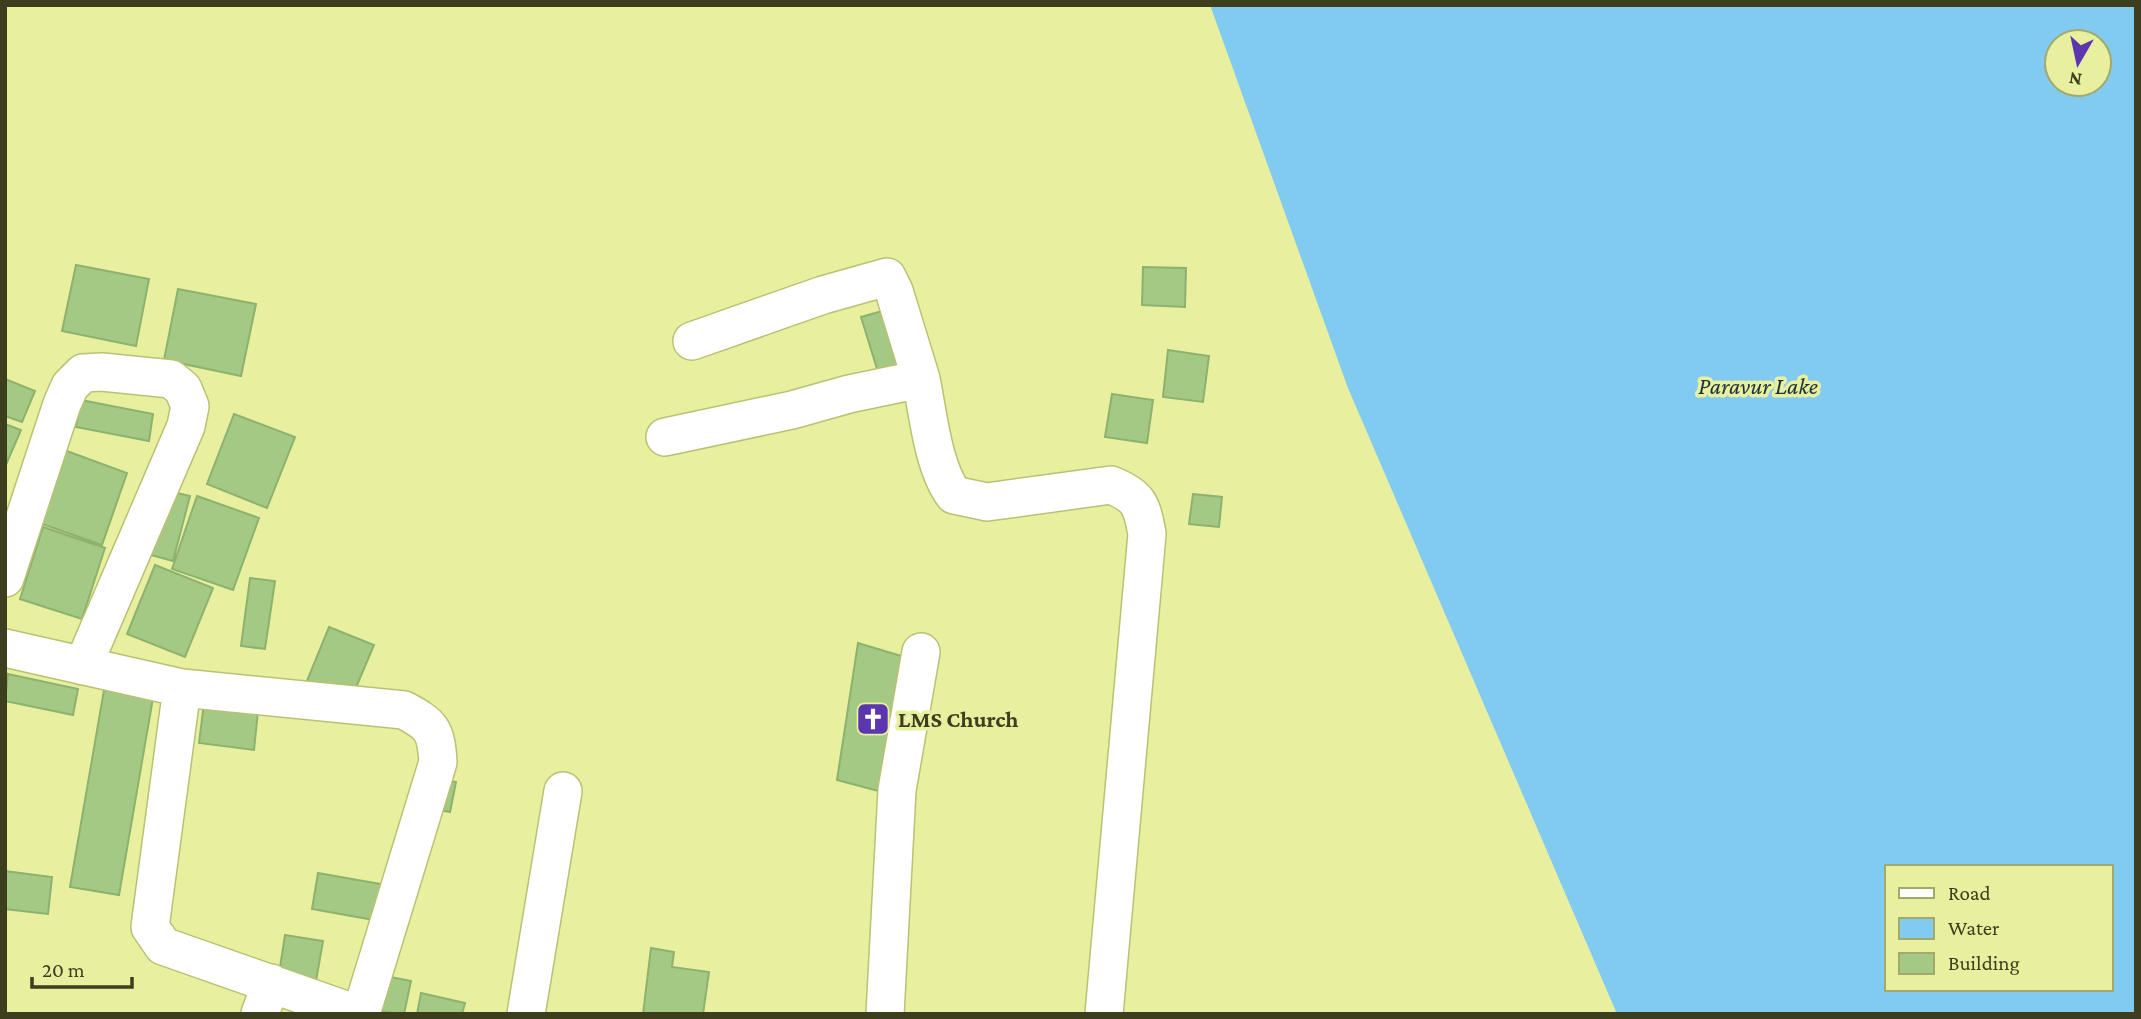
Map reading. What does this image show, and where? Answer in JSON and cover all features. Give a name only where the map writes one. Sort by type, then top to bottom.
[{"type":"street","points":[[692,341],[823,295],[887,278],[894,291],[921,379],[934,445],[946,485],[954,495],[986,502],[1111,485],[1129,492],[1143,509],[1147,534],[1104,1014]]},
{"type":"street","points":[[5,578],[70,386],[83,373],[102,372],[171,379],[183,389],[190,406],[186,426],[83,666]]},
{"type":"street","points":[[665,437],[921,379]]},
{"type":"street","points":[[5,648],[181,688],[404,710],[426,722],[436,738],[438,762],[359,1014],[265,999],[163,946],[150,927],[181,688]]},
{"type":"street","points":[[885,1014],[897,790],[921,652]]},
{"type":"street","points":[[526,1014],[563,791]]},
{"type":"water","name":"Paravur Lake","points":[[1210,5],[2136,5],[2136,1014],[1617,1014],[1348,388]]},
{"type":"building","points":[[76,265],[149,279],[136,346],[62,331]]},
{"type":"building","points":[[1143,267],[1186,268],[1185,307],[1142,305]]},
{"type":"building","points":[[178,289],[256,304],[241,376],[164,360]]},
{"type":"building","points":[[893,308],[910,363],[878,372],[861,317]]},
{"type":"building","points":[[1168,350],[1209,356],[1203,402],[1163,397]]},
{"type":"building","points":[[5,379],[35,391],[22,422],[5,416]]},
{"type":"building","points":[[1112,394],[1153,400],[1147,443],[1105,437]]},
{"type":"building","points":[[81,400],[153,414],[149,441],[76,427]]},
{"type":"building","points":[[234,414],[295,437],[267,508],[207,484]]},
{"type":"building","points":[[5,424],[21,430],[5,467]]},
{"type":"building","points":[[64,450],[127,473],[102,545],[39,523]]},
{"type":"building","points":[[160,489],[190,496],[173,561],[144,553]]},
{"type":"building","points":[[1193,494],[1222,497],[1219,527],[1189,524]]},
{"type":"building","points":[[197,496],[259,518],[233,590],[172,569]]},
{"type":"building","points":[[43,527],[105,548],[82,619],[20,599]]},
{"type":"building","points":[[155,565],[213,588],[185,657],[127,634]]},
{"type":"building","points":[[250,578],[275,581],[265,649],[241,646]]},
{"type":"building","points":[[329,627],[374,645],[344,716],[300,698]]},
{"type":"building","name":"LMS Church","points":[[858,643],[911,659],[886,793],[837,780]]},
{"type":"building","points":[[8,674],[78,689],[73,715],[5,701]]},
{"type":"building","points":[[104,690],[153,698],[119,895],[70,887]]},
{"type":"building","points":[[205,695],[259,701],[254,750],[199,743]]},
{"type":"building","points":[[435,778],[456,782],[450,812],[429,808]]},
{"type":"building","points":[[5,871],[52,877],[48,914],[5,909]]},
{"type":"building","points":[[318,873],[392,886],[385,922],[312,909]]},
{"type":"building","points":[[285,935],[323,941],[316,981],[279,974]]},
{"type":"building","points":[[651,948],[674,952],[672,967],[709,972],[703,1014],[643,1014]]},
{"type":"building","points":[[380,975],[411,981],[404,1014],[373,1011]]},
{"type":"building","points":[[421,993],[465,1003],[462,1014],[417,1014]]},
{"type":"place","name":"LMS Church","points":[[873,719]]}]
